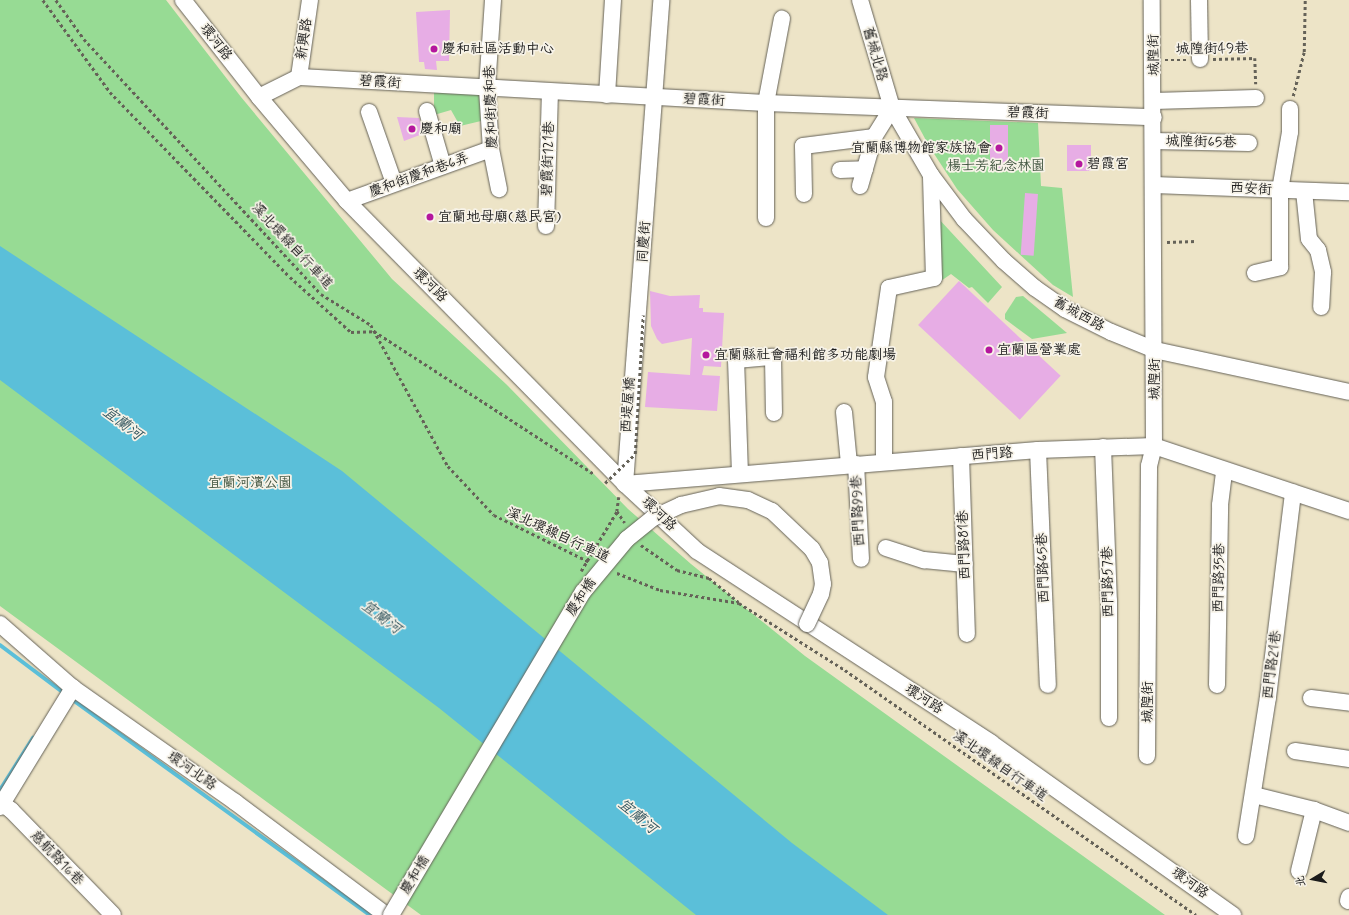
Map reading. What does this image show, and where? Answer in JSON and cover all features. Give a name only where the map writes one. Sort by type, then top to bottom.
[{"type":"street","name":"環河路","points":[[183,0],[259,98],[347,201],[617,487],[697,551],[992,743],[1233,915]]},
{"type":"street","name":"新興路","points":[[299,77],[310,0]]},
{"type":"street","name":"慶和街慶和巷","points":[[492,0],[487,89],[491,149],[499,189]]},
{"type":"street","points":[[607,95],[613,0]]},
{"type":"street","name":"同慶街","points":[[617,487],[655,97],[661,0]]},
{"type":"street","name":"舊城北路","points":[[860,0],[892,108]]},
{"type":"street","name":"城隍街","points":[[1147,756],[1148,466],[1154,446],[1155,350],[1153,141],[1154,60],[1152,0]]},
{"type":"street","points":[[1199,0],[1200,59]]},
{"type":"street","points":[[766,218],[766,102],[782,18]]},
{"type":"street","points":[[259,98],[299,77]]},
{"type":"street","name":"碧霞街","points":[[299,77],[487,89],[892,108],[1154,109],[1256,98]]},
{"type":"street","name":"碧霞街121巷","points":[[546,226],[550,92]]},
{"type":"street","points":[[860,186],[874,137],[892,108]]},
{"type":"street","name":"舊城西路","points":[[892,108],[931,175],[964,219],[1004,261],[1035,288],[1065,309],[1111,332],[1155,350],[1349,392]]},
{"type":"street","points":[[1255,273],[1280,267],[1280,190],[1290,132],[1290,108]]},
{"type":"street","points":[[426,110],[443,166]]},
{"type":"street","points":[[369,112],[394,183]]},
{"type":"street","points":[[804,194],[803,146],[874,137]]},
{"type":"street","name":"城隍街65巷","points":[[1153,141],[1249,143]]},
{"type":"street","name":"慶和街慶和巷6弄","points":[[347,201],[491,149]]},
{"type":"street","points":[[840,170],[865,169]]},
{"type":"street","points":[[884,461],[884,402],[876,377],[889,288],[934,278],[931,175]]},
{"type":"street","name":"西安街","points":[[1154,185],[1349,192]]},
{"type":"street","points":[[1304,191],[1309,240],[1318,250],[1323,272],[1321,307]]},
{"type":"street","points":[[740,474],[736,360],[773,357],[774,413]]},
{"type":"street","name":"西門路99巷","points":[[844,412],[852,464],[861,559]]},
{"type":"street","name":"西門路","points":[[617,487],[884,461],[1038,450],[1154,446],[1349,511]]},
{"type":"street","name":"西門路57巷","points":[[1103,447],[1109,601],[1109,718]]},
{"type":"street","name":"西門路65巷","points":[[1038,450],[1048,685]]},
{"type":"street","name":"西門路81巷","points":[[961,456],[967,634]]},
{"type":"street","name":"西門路35巷","points":[[1217,686],[1220,505],[1224,470]]},
{"type":"street","name":"西門路21巷","points":[[1246,836],[1254,795],[1293,493]]},
{"type":"street","name":"慶和橋","points":[[384,914],[583,592],[626,539],[653,518],[680,505],[719,496],[748,500],[772,511],[812,549],[820,563],[822,589],[807,624]]},
{"type":"street","points":[[886,548],[924,560],[965,564]]},
{"type":"street","name":"環河北路","points":[[0,624],[74,688],[235,802],[384,914]]},
{"type":"street","points":[[1,804],[74,688]]},
{"type":"street","points":[[1311,698],[1349,703]]},
{"type":"street","points":[[1294,751],[1349,759]]},
{"type":"street","points":[[1254,795],[1314,810],[1349,823]]},
{"type":"street","name":"慈航路16巷","points":[[1,804],[113,915]]},
{"type":"street","points":[[1299,871],[1314,810]]},
{"type":"path","points":[[44,0],[110,92],[290,277],[351,332],[374,331],[605,482],[617,487],[619,496],[617,511],[630,530]]},
{"type":"path","name":"溪北環線自行車道","points":[[56,0],[84,39],[321,294],[371,325],[448,466],[494,515],[597,565]]},
{"type":"path","points":[[1290,108],[1304,52],[1305,0]]},
{"type":"path","name":"城隍街49巷","points":[[1154,60],[1255,58],[1256,98]]},
{"type":"path","points":[[1154,242],[1196,241]]},
{"type":"path","name":"西堤屋橋","points":[[605,482],[635,454],[643,315]]},
{"type":"path","points":[[639,543],[677,570],[709,578],[739,602]]},
{"type":"path","name":"溪北環線自行車道","points":[[611,570],[660,590],[739,602],[845,670],[1196,915]]},
{"type":"green space","name":"宜蘭河濱公園","points":[[0,0],[166,0],[241,97],[392,279],[506,384],[628,509],[691,564],[805,656],[1165,915],[421,915],[0,606]]},
{"type":"green space","points":[[434,92],[479,93],[481,121],[460,126],[451,110],[434,115]]},
{"type":"green space","name":"楊士芳紀念林園","points":[[914,118],[1038,123],[1041,186],[1062,188],[1073,297],[1053,285],[993,230],[957,189],[929,146]]},
{"type":"green space","points":[[937,217],[1002,287],[988,303],[972,287],[969,288],[951,274],[938,283]]},
{"type":"green space","points":[[1023,296],[1067,333],[1032,339],[1005,319],[1005,314],[1016,297]]},
{"type":"water","name":"宜蘭河","points":[[0,246],[342,471],[792,843],[888,915],[696,915],[439,708],[0,380]]},
{"type":"building","name":"慶和社區活動中心","points":[[450,10],[449,61],[436,61],[437,70],[425,69],[424,62],[419,62],[416,12]]},
{"type":"building","name":"慶和廟","points":[[397,117],[419,118],[425,133],[404,141]]},
{"type":"building","name":"宜蘭縣博物館家族協會","points":[[990,125],[1008,125],[1008,171],[990,171]]},
{"type":"building","name":"碧霞宮","points":[[1067,145],[1091,145],[1091,171],[1067,171]]},
{"type":"building","name":"楊士芳紀念林園","points":[[1025,193],[1038,194],[1034,256],[1021,255]]},
{"type":"building","name":"宜蘭區營業處","points":[[959,281],[1061,376],[1020,420],[918,325]]},
{"type":"building","name":"宜蘭縣社會福利館多功能劇場","points":[[650,291],[670,296],[700,295],[699,308],[703,308],[703,312],[724,313],[721,367],[704,366],[702,375],[720,376],[717,411],[645,407],[648,372],[690,375],[692,338],[662,344],[657,339],[651,326]]},
{"type":"waterway","points":[[0,645],[65,694]]},
{"type":"waterway","points":[[70,698],[370,915]]},
{"type":"waterway","points":[[0,790],[33,738]]},
{"type":"place","name":"慶和社區活動中心","points":[[434,49]]},
{"type":"place","name":"慶和廟","points":[[412,129]]},
{"type":"place","name":"宜蘭縣博物館家族協會","points":[[999,148]]},
{"type":"place","name":"碧霞宮","points":[[1079,164]]},
{"type":"place","name":"宜蘭地母廟(慈民宮)","points":[[430,217]]},
{"type":"place","name":"宜蘭區營業處","points":[[989,350]]},
{"type":"place","name":"宜蘭縣社會福利館多功能劇場","points":[[706,355]]}]
